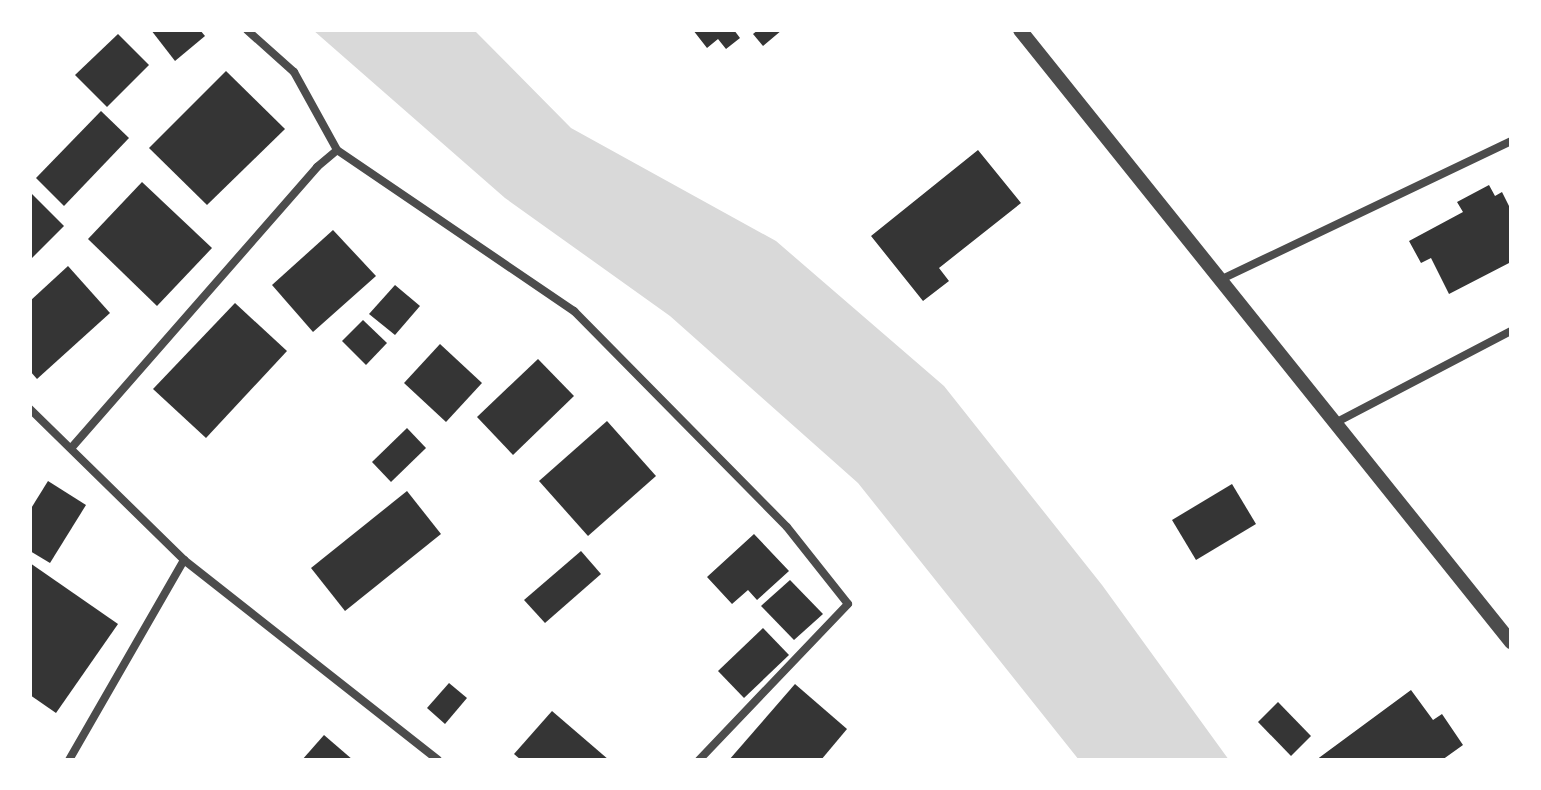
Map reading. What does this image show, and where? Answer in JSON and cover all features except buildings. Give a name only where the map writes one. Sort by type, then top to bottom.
[{"type":"street","points":[[247,30],[294,72],[337,150],[574,311],[776,516],[848,604],[699,760]]},
{"type":"street","points":[[1020,30],[1224,278],[1335,423],[1511,642]]},
{"type":"street","points":[[1224,278],[1511,141]]},
{"type":"street","points":[[73,446],[317,167],[337,150]]},
{"type":"street","points":[[1335,423],[1511,331]]},
{"type":"street","points":[[30,409],[73,446],[184,560],[438,760]]},
{"type":"street","points":[[69,760],[184,560]]},
{"type":"shaded area","points":[[313,30],[474,30],[571,128],[776,241],[944,386],[1102,585],[1229,760],[1079,760],[858,483],[670,316],[505,198]]}]
